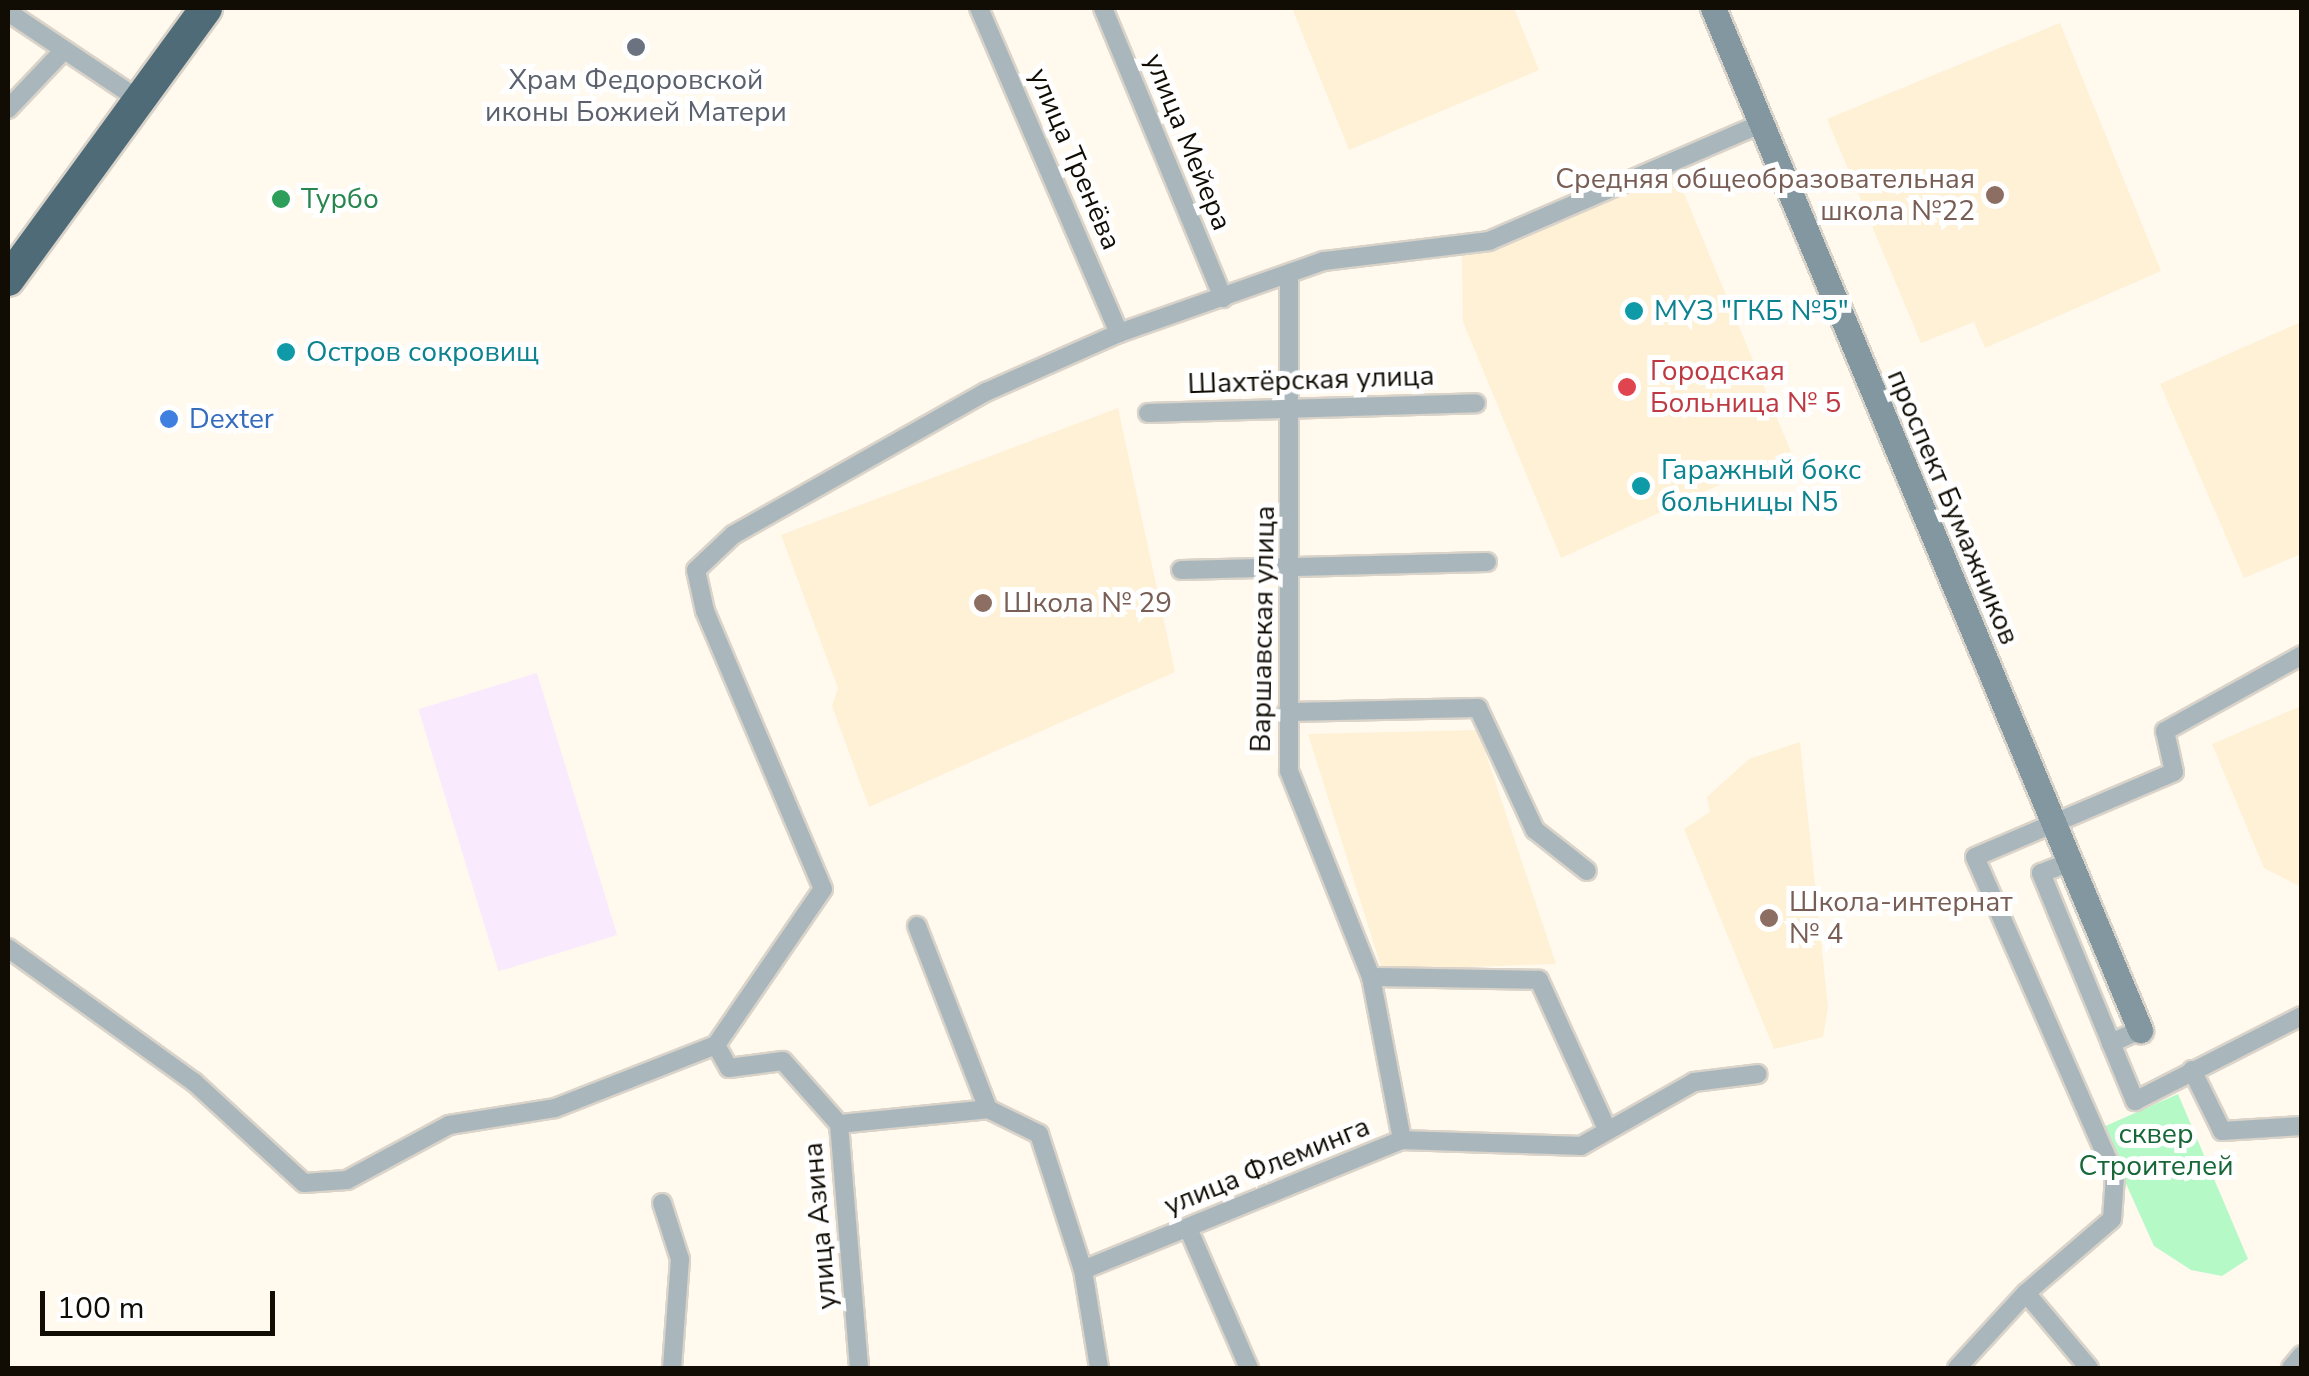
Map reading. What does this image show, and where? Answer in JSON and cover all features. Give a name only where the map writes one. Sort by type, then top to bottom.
[{"type":"highway","points":[[8,280],[206,8]]},
{"type":"street","name":"улица Тренёва","points":[[979,8],[1119,333]]},
{"type":"street","name":"улица Мейера","points":[[1103,8],[1223,298]]},
{"type":"street","name":"проспект Бумажников","points":[[1712,8],[2140,1030]]},
{"type":"street","points":[[8,12],[138,100]]},
{"type":"street","points":[[8,109],[64,50]]},
{"type":"street","points":[[8,948],[194,1082],[304,1183],[347,1180],[449,1125],[555,1108],[716,1045],[823,889],[735,688],[696,570],[784,505],[986,392],[1119,333],[1289,279],[1324,261],[1489,241],[1760,124]]},
{"type":"street","name":"Варшавская улица","points":[[1289,279],[1295,568],[1287,712],[1289,771],[1371,976],[1402,1140]]},
{"type":"street","name":"Шахтёрская улица","points":[[1148,413],[1476,403]]},
{"type":"street","points":[[1182,570],[1486,562]]},
{"type":"street","points":[[1957,1368],[2026,1293],[2112,1220],[2118,1201],[1975,856],[2174,772],[2165,731],[2302,655]]},
{"type":"street","points":[[1287,712],[1478,708],[1536,830],[1588,871]]},
{"type":"street","points":[[2070,862],[2041,873],[2135,1101],[2302,1016]]},
{"type":"street","points":[[916,926],[988,1109]]},
{"type":"street","points":[[1371,976],[1538,980],[1607,1130]]},
{"type":"street","points":[[2110,1043],[2140,1030]]},
{"type":"street","name":"улица Азина","points":[[716,1045],[728,1068],[783,1061],[839,1124],[859,1368]]},
{"type":"street","points":[[2192,1070],[2222,1131],[2302,1126]]},
{"type":"street","name":"улица Флеминга","points":[[1083,1270],[1402,1140],[1580,1146],[1694,1082],[1758,1074]]},
{"type":"street","points":[[839,1124],[988,1109],[1039,1134],[1083,1270],[1098,1368]]},
{"type":"street","points":[[662,1204],[680,1258],[672,1368]]},
{"type":"street","points":[[1188,1228],[1250,1368]]},
{"type":"street","points":[[2026,1293],[2089,1368]]},
{"type":"street","points":[[2291,1368],[2302,1355]]},
{"type":"shaded area","points":[[1292,8],[1514,8],[1539,70],[1349,150]]},
{"type":"shaded area","name":"Средняя общеобразовательная школа №22","points":[[2060,23],[2161,271],[1985,348],[1974,322],[1921,343],[1827,119]]},
{"type":"shaded area","name":"Городская Больница № 5","points":[[1671,162],[1791,452],[1561,558],[1463,322],[1462,254]]},
{"type":"shaded area","points":[[2301,322],[2301,554],[2244,578],[2160,384]]},
{"type":"shaded area","name":"Школа № 29","points":[[1118,408],[1175,672],[869,807],[832,706],[838,688],[781,535]]},
{"type":"shaded area","points":[[537,673],[617,935],[499,971],[418,709]]},
{"type":"shaded area","points":[[2301,706],[2301,887],[2264,868],[2212,744]]},
{"type":"shaded area","points":[[1478,730],[1556,964],[1382,970],[1308,734]]},
{"type":"shaded area","name":"Школа-интернат № 4","points":[[1800,742],[1828,1007],[1823,1037],[1774,1049],[1684,829],[1710,812],[1707,797],[1749,759]]},
{"type":"green space","name":"сквер Строителей","points":[[2178,1094],[2248,1259],[2222,1276],[2191,1270],[2154,1246],[2101,1128]]},
{"type":"place","name":"Храм Федоровской иконы Божией Матери","points":[[636,47]]},
{"type":"place","name":"Средняя общеобразовательная школа №22","points":[[1995,195]]},
{"type":"place","name":"Турбо","points":[[281,199]]},
{"type":"place","name":"МУЗ \"ГКБ №5\"","points":[[1634,311]]},
{"type":"place","name":"Остров сокровищ","points":[[286,352]]},
{"type":"place","name":"Городская Больница № 5","points":[[1627,387]]},
{"type":"place","name":"Dexter","points":[[169,419]]},
{"type":"place","name":"Гаражный бокс больницы N5","points":[[1641,486]]},
{"type":"place","name":"Школа № 29","points":[[983,603]]},
{"type":"place","name":"Школа-интернат № 4","points":[[1769,918]]}]
